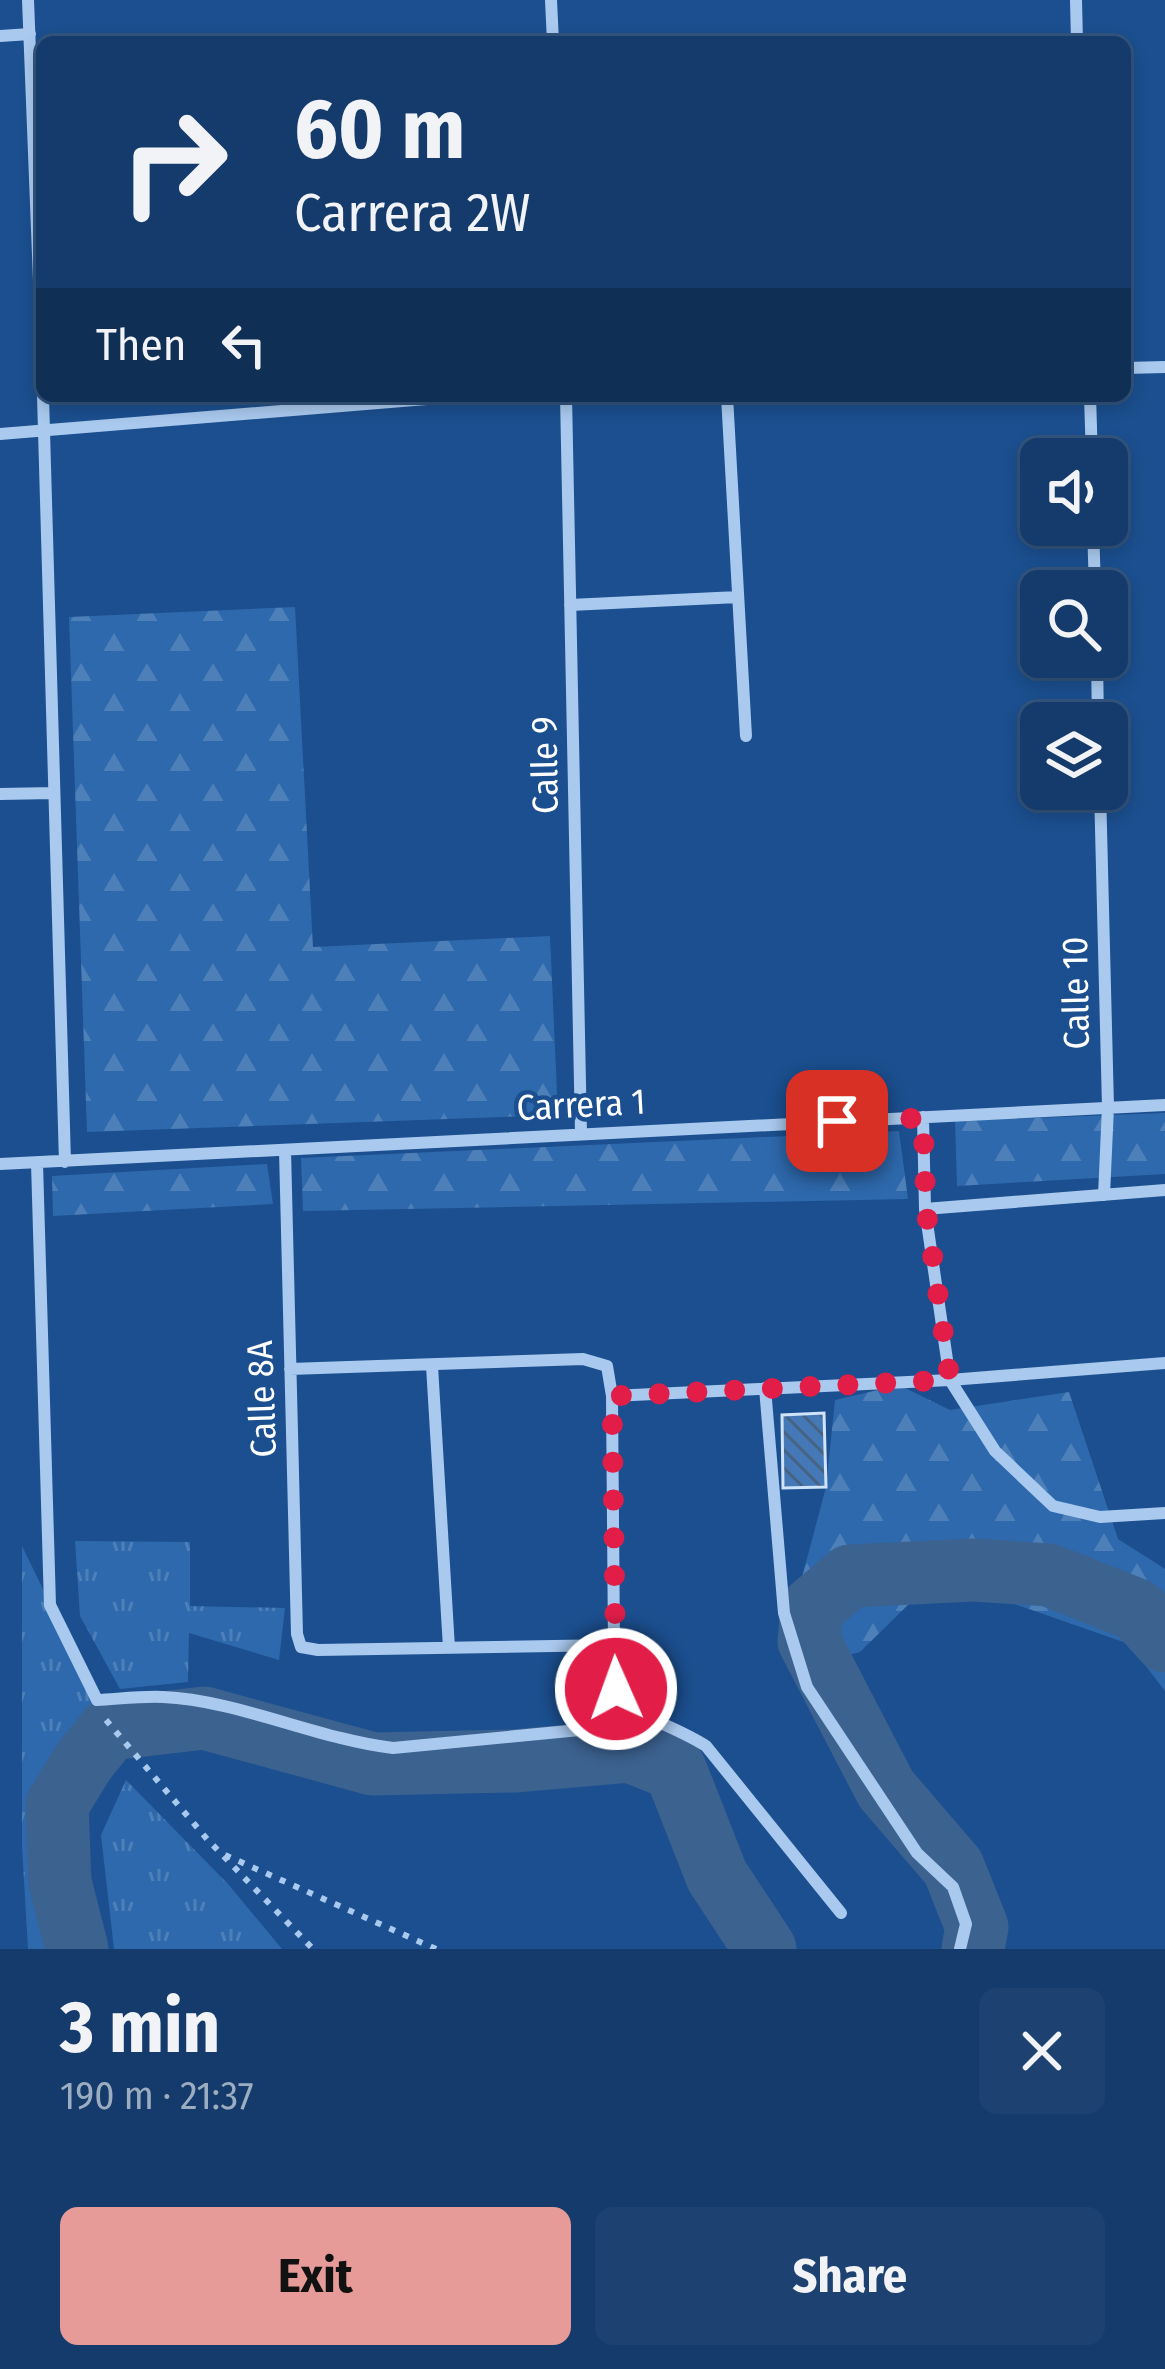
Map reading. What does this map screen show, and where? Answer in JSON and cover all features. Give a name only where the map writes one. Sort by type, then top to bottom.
[{"type":"street","points":[[28,0],[36,196]]},
{"type":"street","points":[[551,0],[553,36]]},
{"type":"street","points":[[1076,0],[1077,36]]},
{"type":"street","points":[[0,36],[30,34]]},
{"type":"street","points":[[1131,368],[1165,367]]},
{"type":"street","points":[[44,402],[65,1162]]},
{"type":"street","points":[[0,434],[393,402]]},
{"type":"street","name":"Calle 9","points":[[566,402],[581,1133]]},
{"type":"street","points":[[727,402],[746,736]]},
{"type":"street","points":[[1090,402],[1091,438]]},
{"type":"street","points":[[570,605],[738,597]]},
{"type":"street","points":[[0,794],[53,793]]},
{"type":"street","name":"Calle 10","points":[[1101,810],[1108,1107],[1104,1195]]},
{"type":"street","name":"Carrera 1","points":[[0,1163],[1165,1105]]},
{"type":"street","points":[[923,1118],[925,1202],[950,1380],[995,1451],[1053,1505],[1100,1516],[1165,1513]]},
{"type":"street","name":"Calle 8A","points":[[285,1150],[301,1647],[449,1648]]},
{"type":"street","points":[[37,1163],[50,1605],[97,1700],[162,1697],[196,1701],[358,1744],[393,1748],[652,1723]]},
{"type":"street","points":[[925,1202],[1165,1190]]},
{"type":"street","points":[[290,1369],[583,1359],[607,1366],[612,1396],[614,1645],[620,1702],[652,1723],[686,1733],[706,1746],[842,1913]]},
{"type":"street","points":[[612,1396],[950,1380],[1165,1363]]},
{"type":"street","points":[[432,1366],[449,1648],[614,1645]]},
{"type":"street","points":[[765,1388],[784,1613],[807,1687],[917,1852],[953,1887],[966,1924],[960,1949]]},
{"type":"path","points":[[97,1700],[110,1729],[313,1949]]},
{"type":"path","points":[[221,1854],[436,1949]]},
{"type":"green space","points":[[295,607],[313,947],[550,936],[558,1115],[87,1132],[69,617]]},
{"type":"green space","points":[[1165,1113],[1165,1174],[957,1186],[955,1121]]},
{"type":"green space","points":[[899,1131],[908,1199],[303,1211],[301,1158]]},
{"type":"green space","points":[[267,1164],[273,1204],[53,1216],[52,1176]]},
{"type":"green space","points":[[899,1385],[950,1410],[1069,1392],[1118,1539],[1165,1569],[1165,1691],[1129,1644],[1000,1599],[913,1600],[860,1652],[810,1665],[796,1600],[826,1487],[835,1400]]},
{"type":"green space","points":[[75,1541],[190,1542],[190,1606],[285,1608],[279,1660],[189,1633],[188,1682],[120,1689],[80,1616]]},
{"type":"green space","points":[[22,1546],[97,1700],[58,1755],[44,1803],[43,1852],[63,1949],[28,1949],[22,1846]]},
{"type":"green space","points":[[126,1780],[228,1884],[282,1949],[114,1949],[101,1835]]},
{"type":"building","points":[[824,1413],[826,1487],[783,1488],[782,1415]]},
{"type":"waterway","points":[[973,1949],[977,1927],[953,1867],[886,1789],[809,1641],[812,1608],[850,1576],[974,1570],[1049,1575],[1137,1610],[1165,1641]]},
{"type":"waterway","points":[[77,1949],[60,1882],[57,1805],[110,1729],[204,1718],[373,1764],[514,1761],[629,1751],[675,1769],[717,1876],[765,1949]]},
{"type":"route","points":[[616,1689],[612,1396],[950,1380],[926,1209],[923,1118],[837,1121]]}]
